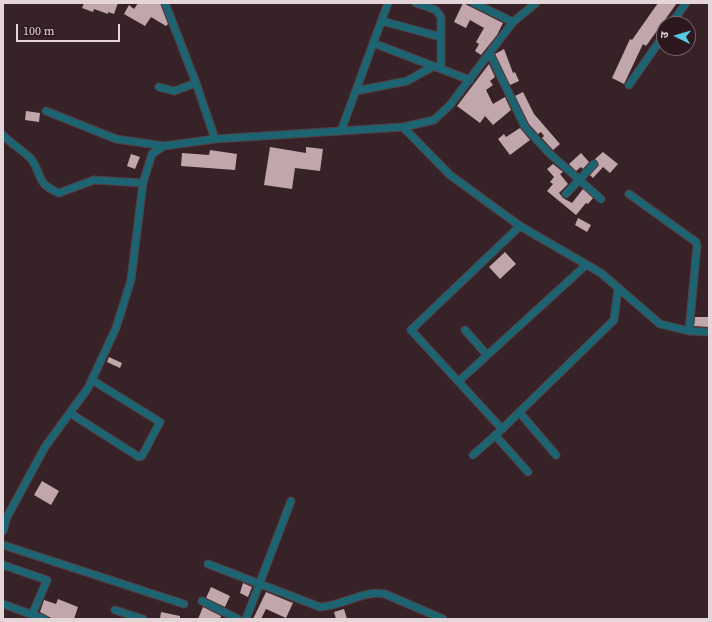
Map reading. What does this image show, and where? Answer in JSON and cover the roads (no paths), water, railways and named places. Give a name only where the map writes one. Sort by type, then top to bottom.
[{"type":"street","points":[[165,3],[196,83],[215,138]]},
{"type":"street","points":[[168,10],[171,3]]},
{"type":"street","points":[[341,131],[388,3]]},
{"type":"street","points":[[416,3],[436,10],[441,17],[441,37],[437,67]]},
{"type":"street","points":[[474,3],[513,22]]},
{"type":"street","points":[[46,112],[116,139],[164,146],[215,138],[403,127],[434,120],[450,105],[513,22],[536,3]]},
{"type":"street","points":[[677,16],[686,3]]},
{"type":"street","points":[[382,20],[441,37]]},
{"type":"street","points":[[373,43],[470,80]]},
{"type":"street","points":[[629,85],[656,46]]},
{"type":"street","points":[[490,54],[526,127],[549,153],[601,199]]},
{"type":"street","points":[[356,91],[407,81],[437,67]]},
{"type":"street","points":[[159,87],[174,91],[196,83]]},
{"type":"street","points":[[403,127],[450,175],[520,226],[586,266],[601,273],[660,324],[689,331],[709,332]]},
{"type":"street","points":[[3,135],[8,141],[31,159],[40,179],[48,188],[59,193],[94,180],[143,183]]},
{"type":"street","points":[[3,531],[7,517],[45,448],[88,388],[116,328],[131,280],[143,183],[152,154],[164,146]]},
{"type":"street","points":[[566,194],[594,164]]},
{"type":"street","points":[[629,194],[696,242],[697,246],[689,331]]},
{"type":"street","points":[[502,429],[411,330],[520,226]]},
{"type":"street","points":[[459,381],[586,266]]},
{"type":"street","points":[[473,455],[520,413],[614,320],[618,289]]},
{"type":"street","points":[[465,330],[487,355]]},
{"type":"street","points":[[70,413],[139,457],[142,456],[160,422],[92,380]]},
{"type":"street","points":[[520,413],[556,455]]},
{"type":"street","points":[[496,435],[528,472]]},
{"type":"street","points":[[246,619],[291,501]]},
{"type":"street","points":[[3,545],[184,604]]},
{"type":"street","points":[[208,564],[320,607],[376,592],[385,594],[443,619]]},
{"type":"street","points":[[3,565],[48,580],[32,615]]},
{"type":"street","points":[[202,601],[238,619]]},
{"type":"street","points":[[3,604],[44,619]]},
{"type":"street","points":[[115,610],[143,619]]}]
